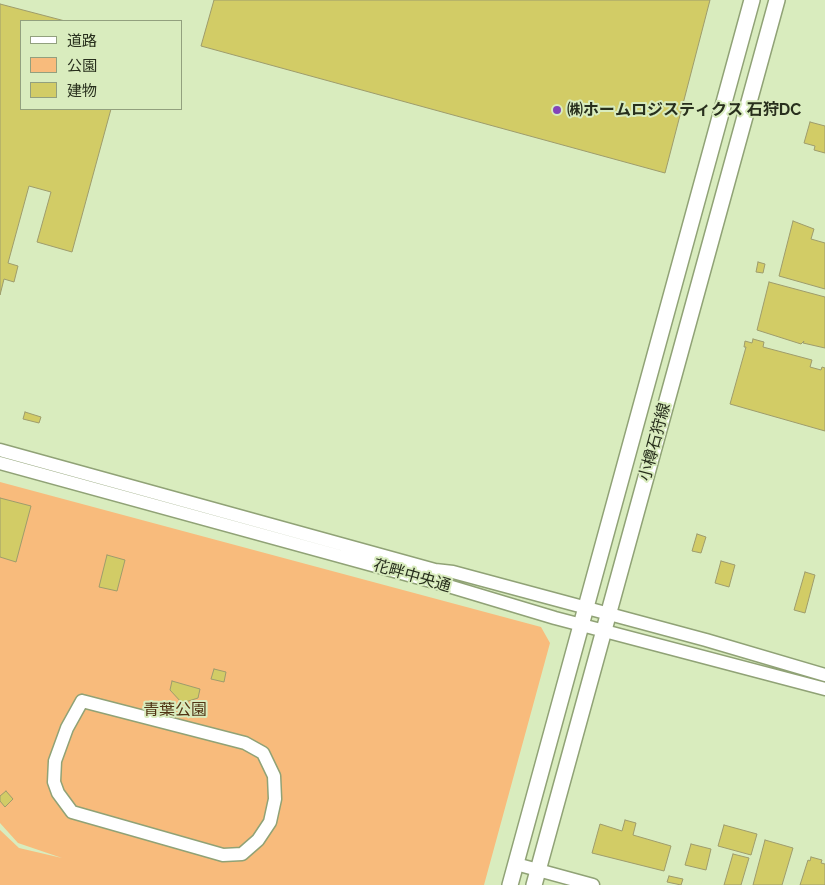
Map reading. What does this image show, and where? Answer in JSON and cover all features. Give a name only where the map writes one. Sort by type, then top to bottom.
[{"type":"main road","name":"小樽石狩線","points":[[510,885],[752,0]]},
{"type":"main road","name":"小樽石狩線","points":[[534,885],[777,0]]},
{"type":"street","name":"花畔中央通","points":[[0,450],[435,570],[453,572],[586,608],[825,675]]},
{"type":"street","name":"花畔中央通","points":[[0,463],[436,582],[603,631],[825,689]]},
{"type":"street","points":[[82,701],[108,707],[245,743],[263,753],[274,776],[275,799],[270,822],[258,840],[242,854],[223,855],[78,815],[66,806],[54,782],[57,750],[82,701]]},
{"type":"street","points":[[516,864],[593,885]]},
{"type":"green space","name":"青葉公園","points":[[0,482],[541,627],[550,643],[484,885],[0,885],[0,830],[19,848],[62,858],[18,843],[0,823]]},
{"type":"building","name":"㈱ホームロジスティクス 石狩DC","points":[[214,0],[710,0],[665,173],[201,46]]},
{"type":"building","points":[[0,4],[61,20],[20,20],[20,110],[111,110],[72,252],[37,242],[51,192],[29,186],[8,263],[18,266],[14,282],[4,279],[0,295]]},
{"type":"building","points":[[810,122],[825,126],[825,153],[814,150],[815,146],[804,143]]},
{"type":"building","points":[[793,221],[814,229],[811,239],[825,243],[825,289],[779,276]]},
{"type":"building","points":[[758,262],[765,264],[763,273],[756,272]]},
{"type":"building","points":[[769,282],[825,297],[825,348],[803,343],[804,341],[801,344],[757,330]]},
{"type":"building","points":[[753,339],[764,342],[763,347],[812,360],[810,367],[821,370],[822,367],[825,368],[825,431],[730,404],[746,347],[744,347],[745,341],[752,343]]},
{"type":"building","points":[[25,412],[41,417],[39,423],[23,419]]},
{"type":"building","points":[[0,498],[31,506],[16,562],[0,557]]},
{"type":"building","points":[[697,534],[706,537],[701,553],[692,551]]},
{"type":"building","points":[[107,555],[125,560],[117,591],[99,587]]},
{"type":"building","points":[[721,561],[735,565],[729,587],[715,583]]},
{"type":"building","points":[[805,572],[815,575],[805,613],[794,610]]},
{"type":"building","points":[[214,669],[226,672],[224,682],[211,679]]},
{"type":"building","points":[[172,681],[200,689],[198,698],[182,703],[170,690]]},
{"type":"building","points":[[6,791],[13,799],[5,807],[0,801],[0,796]]},
{"type":"building","points":[[625,820],[636,823],[633,835],[671,846],[664,871],[592,853],[600,824],[622,831]]},
{"type":"building","points":[[724,825],[757,834],[751,855],[718,846]]},
{"type":"building","points":[[765,840],[793,848],[782,885],[753,885]]},
{"type":"building","points":[[691,844],[711,849],[706,870],[685,865]]},
{"type":"building","points":[[733,854],[749,858],[741,885],[724,885]]},
{"type":"building","points":[[811,857],[822,860],[821,863],[825,864],[825,885],[800,885],[808,860],[810,861]]},
{"type":"building","points":[[669,876],[683,879],[681,885],[667,882]]},
{"type":"place","name":"㈱ホームロジスティクス 石狩DC","points":[[557,110]]}]
